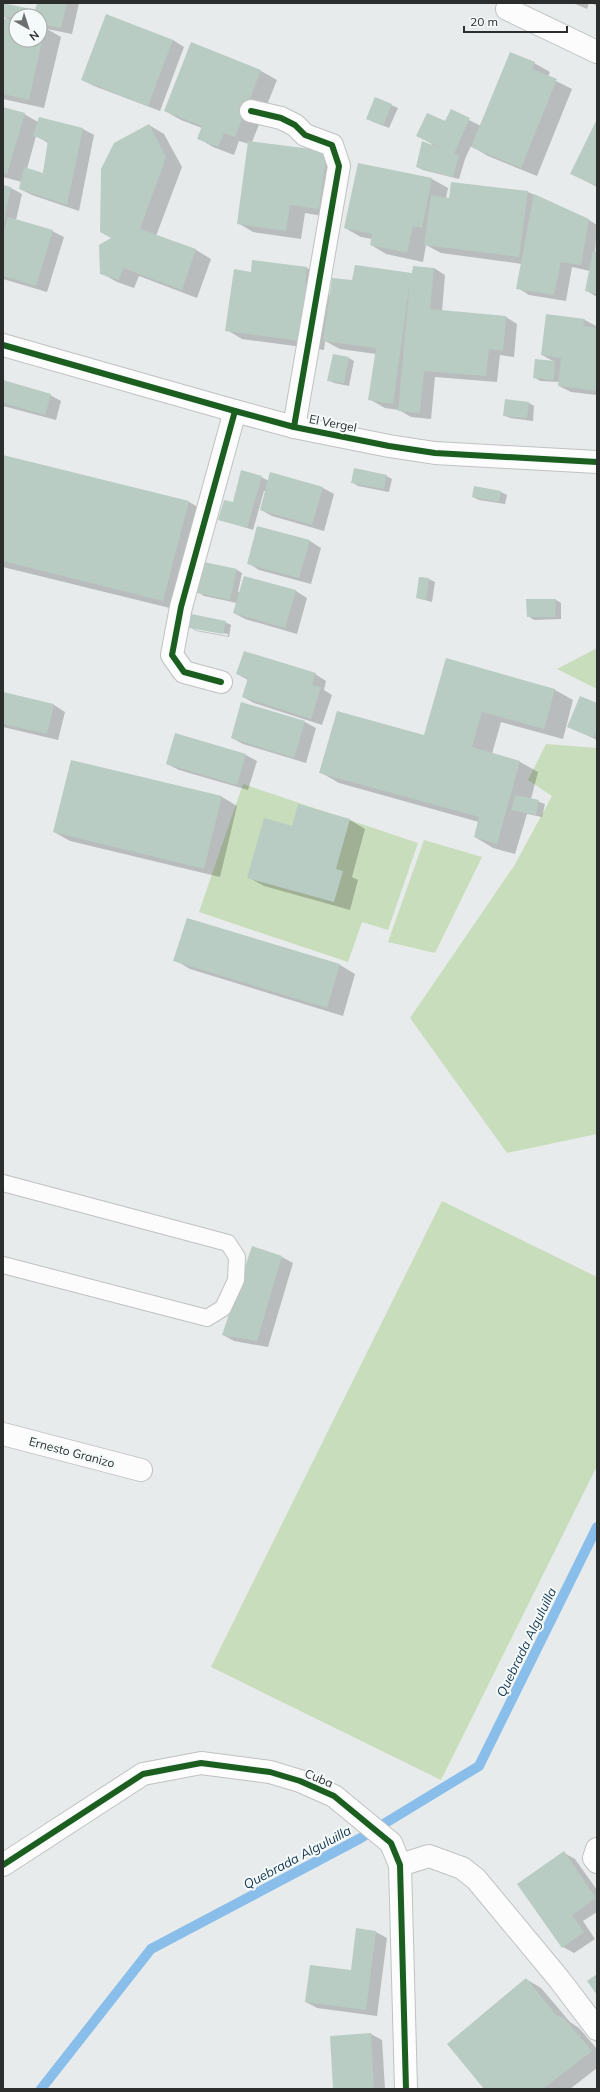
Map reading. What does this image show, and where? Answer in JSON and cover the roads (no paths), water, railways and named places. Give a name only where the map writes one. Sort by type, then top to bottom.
[{"type":"street","points":[[507,9],[597,52]]},
{"type":"street","points":[[251,112],[281,118],[295,125],[305,135],[332,145],[339,166],[294,426]]},
{"type":"street","name":"El Vergel","points":[[3,345],[235,411],[294,426],[435,453],[597,462]]},
{"type":"street","points":[[221,682],[184,672],[172,655],[181,607],[235,411]]},
{"type":"street","name":"Ernesto Granizo","points":[[3,1434],[140,1470]]},
{"type":"street","name":"Cuba","points":[[3,1865],[143,1774],[201,1763],[270,1772],[300,1781],[334,1796],[390,1843],[400,1864],[406,2089]]},
{"type":"street","points":[[597,1849],[594,1858],[597,1862]]},
{"type":"street","points":[[400,1864],[429,1856],[462,1868],[476,1879],[559,1978],[597,2029]]},
{"type":"lane","points":[[3,1183],[228,1243],[237,1257],[236,1280],[223,1308],[207,1318],[3,1265]]},
{"type":"waterway","name":"Quebrada Alguluilla","points":[[41,2089],[151,1949],[359,1839],[479,1766],[597,1527]]}]
